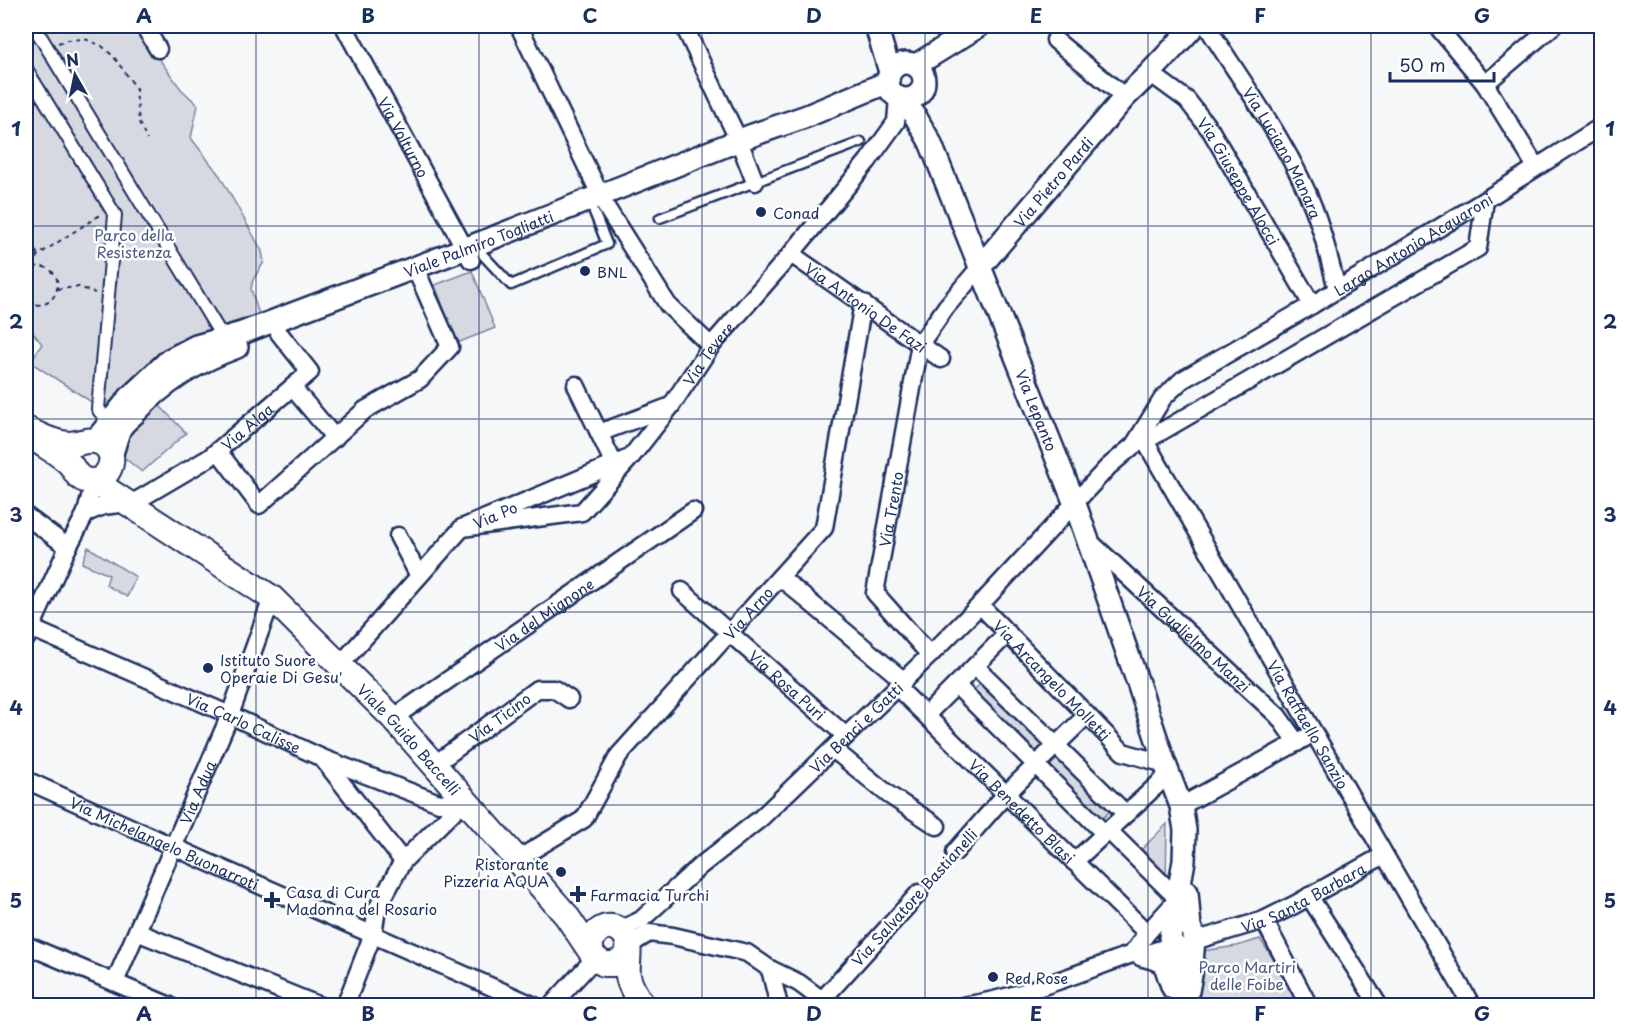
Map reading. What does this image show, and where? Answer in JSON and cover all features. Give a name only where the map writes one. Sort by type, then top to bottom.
[{"type":"main road","points":[[26,429],[58,442],[96,453]]},
{"type":"main road","name":"Viale Guido Baccelli","points":[[96,453],[122,483],[137,507],[272,598],[393,717],[566,915],[585,924],[610,947]]},
{"type":"main road","points":[[610,947],[639,1000]]},
{"type":"street","points":[[34,26],[223,338]]},
{"type":"street","points":[[144,26],[158,49]]},
{"type":"street","name":"Via Volturno","points":[[344,26],[473,255]]},
{"type":"street","points":[[519,26],[600,205],[668,305],[711,346]]},
{"type":"street","points":[[684,26],[755,182]]},
{"type":"street","name":"Via Lepanto","points":[[876,26],[905,83]]},
{"type":"street","name":"Via Lepanto","points":[[885,26],[914,114],[930,142],[1075,504],[1167,769]]},
{"type":"street","name":"Via Pietro Pardi","points":[[920,344],[946,307],[1125,97],[1194,26]]},
{"type":"street","name":"Via Luciano Manara","points":[[1208,26],[1300,178],[1314,210],[1337,289]]},
{"type":"street","points":[[1485,84],[1553,26]]},
{"type":"street","points":[[1440,27],[1485,84],[1536,167]]},
{"type":"street","name":"Viale Palmiro Togliatti","points":[[96,453],[130,397],[170,360],[196,346],[242,333],[473,255],[741,147],[807,116],[905,83],[942,62],[975,28]]},
{"type":"street","points":[[1055,40],[1125,97]]},
{"type":"street","points":[[26,69],[116,215],[96,453],[86,513],[27,631]]},
{"type":"street","name":"Via Giuseppe Alocci","points":[[1150,73],[1187,100],[1211,131],[1312,304]]},
{"type":"street","name":"Via Tevere","points":[[462,528],[582,512],[631,457],[671,406],[711,346],[868,161],[896,122],[905,83]]},
{"type":"street","points":[[1485,200],[1602,126]]},
{"type":"street","name":"Largo Antonio Acquaroni","points":[[1140,443],[1163,398],[1182,380],[1485,200]]},
{"type":"street","name":"Largo Antonio Acquaroni","points":[[1075,504],[1108,467],[1140,443],[1478,248],[1485,200]]},
{"type":"street","name":"Via Antonio De Fazi","points":[[791,254],[941,359]]},
{"type":"street","name":"Viale Palmiro Togliatti","points":[[96,453],[116,446],[120,428],[146,402],[195,364],[420,279],[473,255]]},
{"type":"street","points":[[218,451],[259,505],[365,410],[420,379],[450,347],[420,279]]},
{"type":"street","name":"Via Arno","points":[[518,859],[584,819],[619,754],[824,528],[862,303]]},
{"type":"street","name":"Via Alga","points":[[137,507],[218,451],[310,372],[279,333]]},
{"type":"street","name":"Via Trento","points":[[920,344],[875,593],[930,655]]},
{"type":"street","points":[[576,385],[614,464]]},
{"type":"street","points":[[292,387],[334,438]]},
{"type":"street","points":[[599,433],[671,406]]},
{"type":"street","name":"Via Raffaello Sanzio","points":[[1140,443],[1472,1005]]},
{"type":"street","name":"Via Po","points":[[340,665],[462,528],[631,457]]},
{"type":"street","name":"Via Benci e Gatti","points":[[610,947],[699,867],[761,818],[980,605],[1075,504]]},
{"type":"street","points":[[86,513],[103,506],[137,507]]},
{"type":"street","name":"Via del Mignone","points":[[393,717],[693,511]]},
{"type":"street","points":[[26,516],[68,547]]},
{"type":"street","points":[[398,536],[419,576]]},
{"type":"street","name":"Via Guglielmo Manzi","points":[[1087,538],[1278,716],[1297,743]]},
{"type":"street","name":"Via Benedetto Blasi","points":[[780,577],[901,684],[926,715],[1074,862],[1139,947]]},
{"type":"street","name":"Via Rosa Puri","points":[[682,591],[846,736]]},
{"type":"street","name":"Via Adua","points":[[115,982],[230,715],[272,598]]},
{"type":"street","name":"Via Arcangelo Molletti","points":[[980,605],[1124,752],[1167,769]]},
{"type":"street","name":"Via Carlo Calisse","points":[[27,631],[230,715],[321,758],[439,803],[465,800]]},
{"type":"street","points":[[926,715],[1008,633]]},
{"type":"street","points":[[975,666],[1126,814]]},
{"type":"street","points":[[956,685],[1036,765],[1178,899]]},
{"type":"street","name":"Via Ticino","points":[[434,765],[537,689],[554,689],[569,699]]},
{"type":"street","name":"Via Salvatore Bastianelli","points":[[955,852],[1006,794],[1087,715]]},
{"type":"street","points":[[1181,806],[1313,733]]},
{"type":"street","points":[[833,749],[890,795],[937,826]]},
{"type":"street","points":[[321,758],[403,861]]},
{"type":"street","points":[[1074,862],[1126,814],[1167,769],[1181,806],[1185,830],[1183,937]]},
{"type":"street","name":"Via Michelangelo Buonarroti","points":[[26,780],[535,1005]]},
{"type":"street","points":[[345,1005],[373,934],[377,909],[403,861],[465,800]]},
{"type":"street","name":"Via Santa Barbara","points":[[1139,947],[1264,920],[1384,855]]},
{"type":"street","points":[[1184,861],[1178,899],[1191,975],[1184,1005]]},
{"type":"street","name":"Via Salvatore Bastianelli","points":[[823,1003],[919,893]]},
{"type":"street","points":[[670,894],[663,912],[666,925],[673,936]]},
{"type":"street","points":[[1310,896],[1379,1005]]},
{"type":"street","points":[[963,1005],[993,1001],[1033,990],[1139,947],[1178,899]]},
{"type":"street","points":[[1264,920],[1309,1005]]},
{"type":"street","points":[[137,932],[320,1005]]},
{"type":"street","points":[[551,1005],[610,947],[649,933],[673,936],[747,953],[770,969],[799,983],[823,1003]]},
{"type":"street","points":[[26,945],[170,1005]]},
{"type":"street","points":[[1139,947],[1163,963],[1167,969],[1171,986],[1184,1005]]},
{"type":"street","points":[[770,969],[778,1005]]},
{"type":"lane","points":[[660,218],[861,142]]},
{"type":"lane","points":[[473,255],[510,285],[607,244],[600,205]]},
{"type":"path","points":[[47,46],[67,40],[86,39],[102,46],[114,57],[136,88],[139,123],[147,140]]},
{"type":"path","points":[[33,267],[38,255],[111,208]]},
{"type":"path","points":[[26,235],[38,255]]},
{"type":"path","points":[[26,272],[39,266],[51,271],[56,276],[57,289],[56,295],[46,303],[34,305],[26,300]]},
{"type":"path","points":[[57,289],[79,287],[108,299]]},
{"type":"path","name":"Via Salvatore Bastianelli","points":[[919,893],[955,852]]},
{"type":"green space","name":"Parco della Resistenza","points":[[48,26],[135,26],[181,89],[198,105],[191,138],[220,176],[262,251],[264,262],[253,280],[251,289],[259,314],[167,348],[157,355],[106,406],[93,403],[30,362],[42,344],[26,324],[26,35]]},
{"type":"green space","points":[[472,271],[495,328],[457,343],[435,285]]},
{"type":"green space","points":[[159,405],[186,433],[142,472],[121,455],[130,430]]},
{"type":"green space","points":[[88,547],[136,577],[127,597],[106,585],[109,575],[82,563]]},
{"type":"green space","points":[[982,682],[1045,744],[1035,754],[972,692]]},
{"type":"green space","points":[[1059,757],[1112,809],[1101,820],[1048,768]]},
{"type":"green space","points":[[1167,824],[1166,882],[1139,852]]},
{"type":"green space","name":"Parco Martiri delle Foibe","points":[[1260,939],[1299,1005],[1199,1006],[1202,951],[1237,946]]},
{"type":"place","name":"Conad","points":[[761,212]]},
{"type":"place","name":"BNL","points":[[585,271]]},
{"type":"place","name":"Istituto Suore Operaie Di Gesu'","points":[[208,668]]},
{"type":"place","name":"Ristorante Pizzeria AQUA","points":[[561,872]]},
{"type":"place","name":"Farmacia Turchi","points":[[578,894]]},
{"type":"place","name":"Casa di Cura Madonna del Rosario","points":[[272,900]]},
{"type":"place","name":"Red Rose","points":[[993,977]]}]
